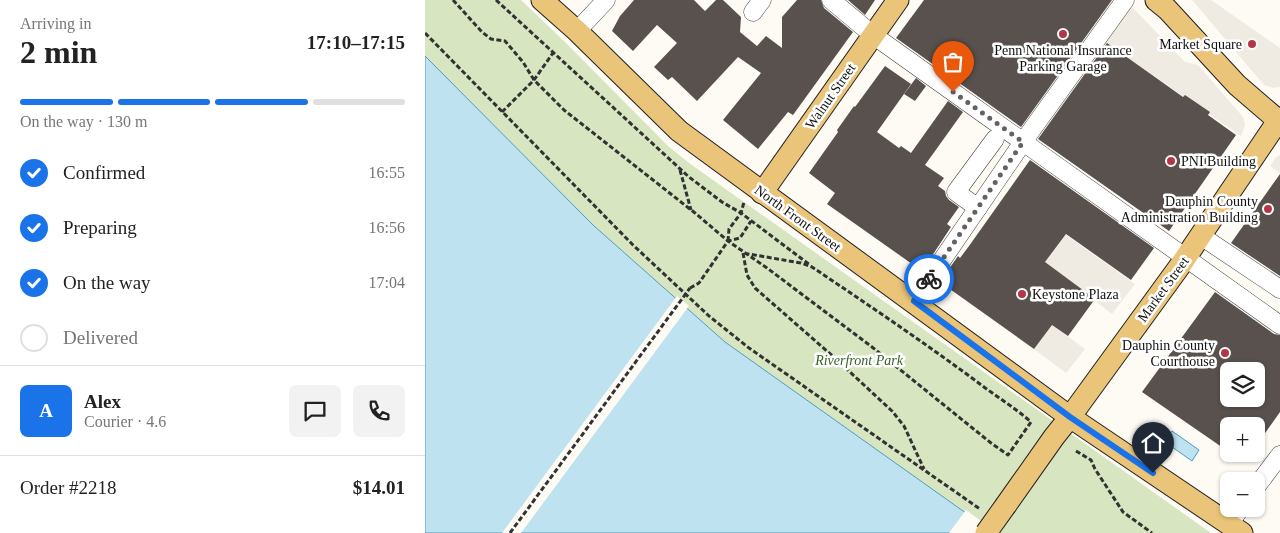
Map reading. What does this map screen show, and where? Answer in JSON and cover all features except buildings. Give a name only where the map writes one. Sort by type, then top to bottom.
[{"type":"main road","name":"North Front Street","points":[[543,0],[679,131],[753,197],[914,301],[1070,417],[1237,522]]},
{"type":"main road","name":"Walnut Street","points":[[753,197],[898,0]]},
{"type":"main road","points":[[1156,0],[1167,9],[1237,85],[1279,120]]},
{"type":"main road","name":"Market Street","points":[[985,533],[1186,258],[1279,120]]},
{"type":"street","points":[[577,31],[606,0]]},
{"type":"street","points":[[831,0],[873,36],[1280,325]]},
{"type":"street","points":[[914,301],[1023,142],[1125,0]]},
{"type":"street","points":[[978,208],[956,192],[995,139]]},
{"type":"street","points":[[1201,236],[1280,289]]},
{"type":"street","points":[[1265,475],[1280,455]]},
{"type":"path","points":[[453,0],[482,32],[491,39],[505,41],[523,62],[534,80],[564,110],[743,253],[767,268],[856,335],[1007,455],[1031,422],[1014,407],[1002,401],[935,351],[812,267],[680,169],[496,0]]},
{"type":"path","points":[[425,32],[633,245],[709,316],[749,348],[981,510]]},
{"type":"path","points":[[502,112],[534,80],[553,53]]},
{"type":"path","points":[[680,169],[691,211]]},
{"type":"path","points":[[510,533],[691,288],[699,283],[728,241],[729,229],[753,197]]},
{"type":"path","points":[[728,241],[740,238],[751,220]]},
{"type":"path","points":[[743,253],[747,275],[755,288],[837,359],[892,411],[904,426],[924,469]]},
{"type":"path","points":[[743,253],[812,267]]},
{"type":"path","points":[[1076,451],[1091,460],[1123,512],[1152,533]]},
{"type":"green space","name":"Riverfront Park","points":[[425,0],[521,0],[668,146],[689,163],[1211,533],[994,533],[725,342],[593,225],[425,56]]},
{"type":"shaded area","name":"Market Square","points":[[1192,0],[1211,0],[1280,48],[1280,87],[1273,88],[1264,85]]},
{"type":"shaded area","points":[[1130,5],[1185,62],[1198,65],[1243,117],[1245,125],[1241,136],[1106,43]]},
{"type":"shaded area","points":[[1280,155],[1280,173],[1270,166],[1276,157]]},
{"type":"shaded area","points":[[1066,235],[1135,284],[1112,314],[1045,262]]},
{"type":"shaded area","points":[[1052,325],[1085,349],[1066,373],[1034,349]]},
{"type":"water","points":[[425,56],[593,225],[725,342],[994,533],[425,533]]},
{"type":"water","points":[[1172,431],[1199,450],[1192,461],[1165,442]]},
{"type":"pier","points":[[677,296],[689,306],[521,533],[502,533]]},
{"type":"pier","points":[[966,510],[995,531],[996,533],[949,533]]},
{"type":"way so far","points":[[929,279],[1023,142],[953,92]]},
{"type":"place","name":"Penn National Insurance Parking Garage","points":[[1063,34]]},
{"type":"place","name":"Market Square","points":[[1252,44]]},
{"type":"place","name":"PNI Building","points":[[1171,161]]},
{"type":"place","name":"Dauphin County Administration Building","points":[[1268,209]]},
{"type":"place","name":"Keystone Plaza","points":[[1022,294]]},
{"type":"place","name":"Dauphin County Courthouse","points":[[1225,353]]},
{"type":"route","points":[[929,279],[914,301],[1070,417],[1153,473]]}]
